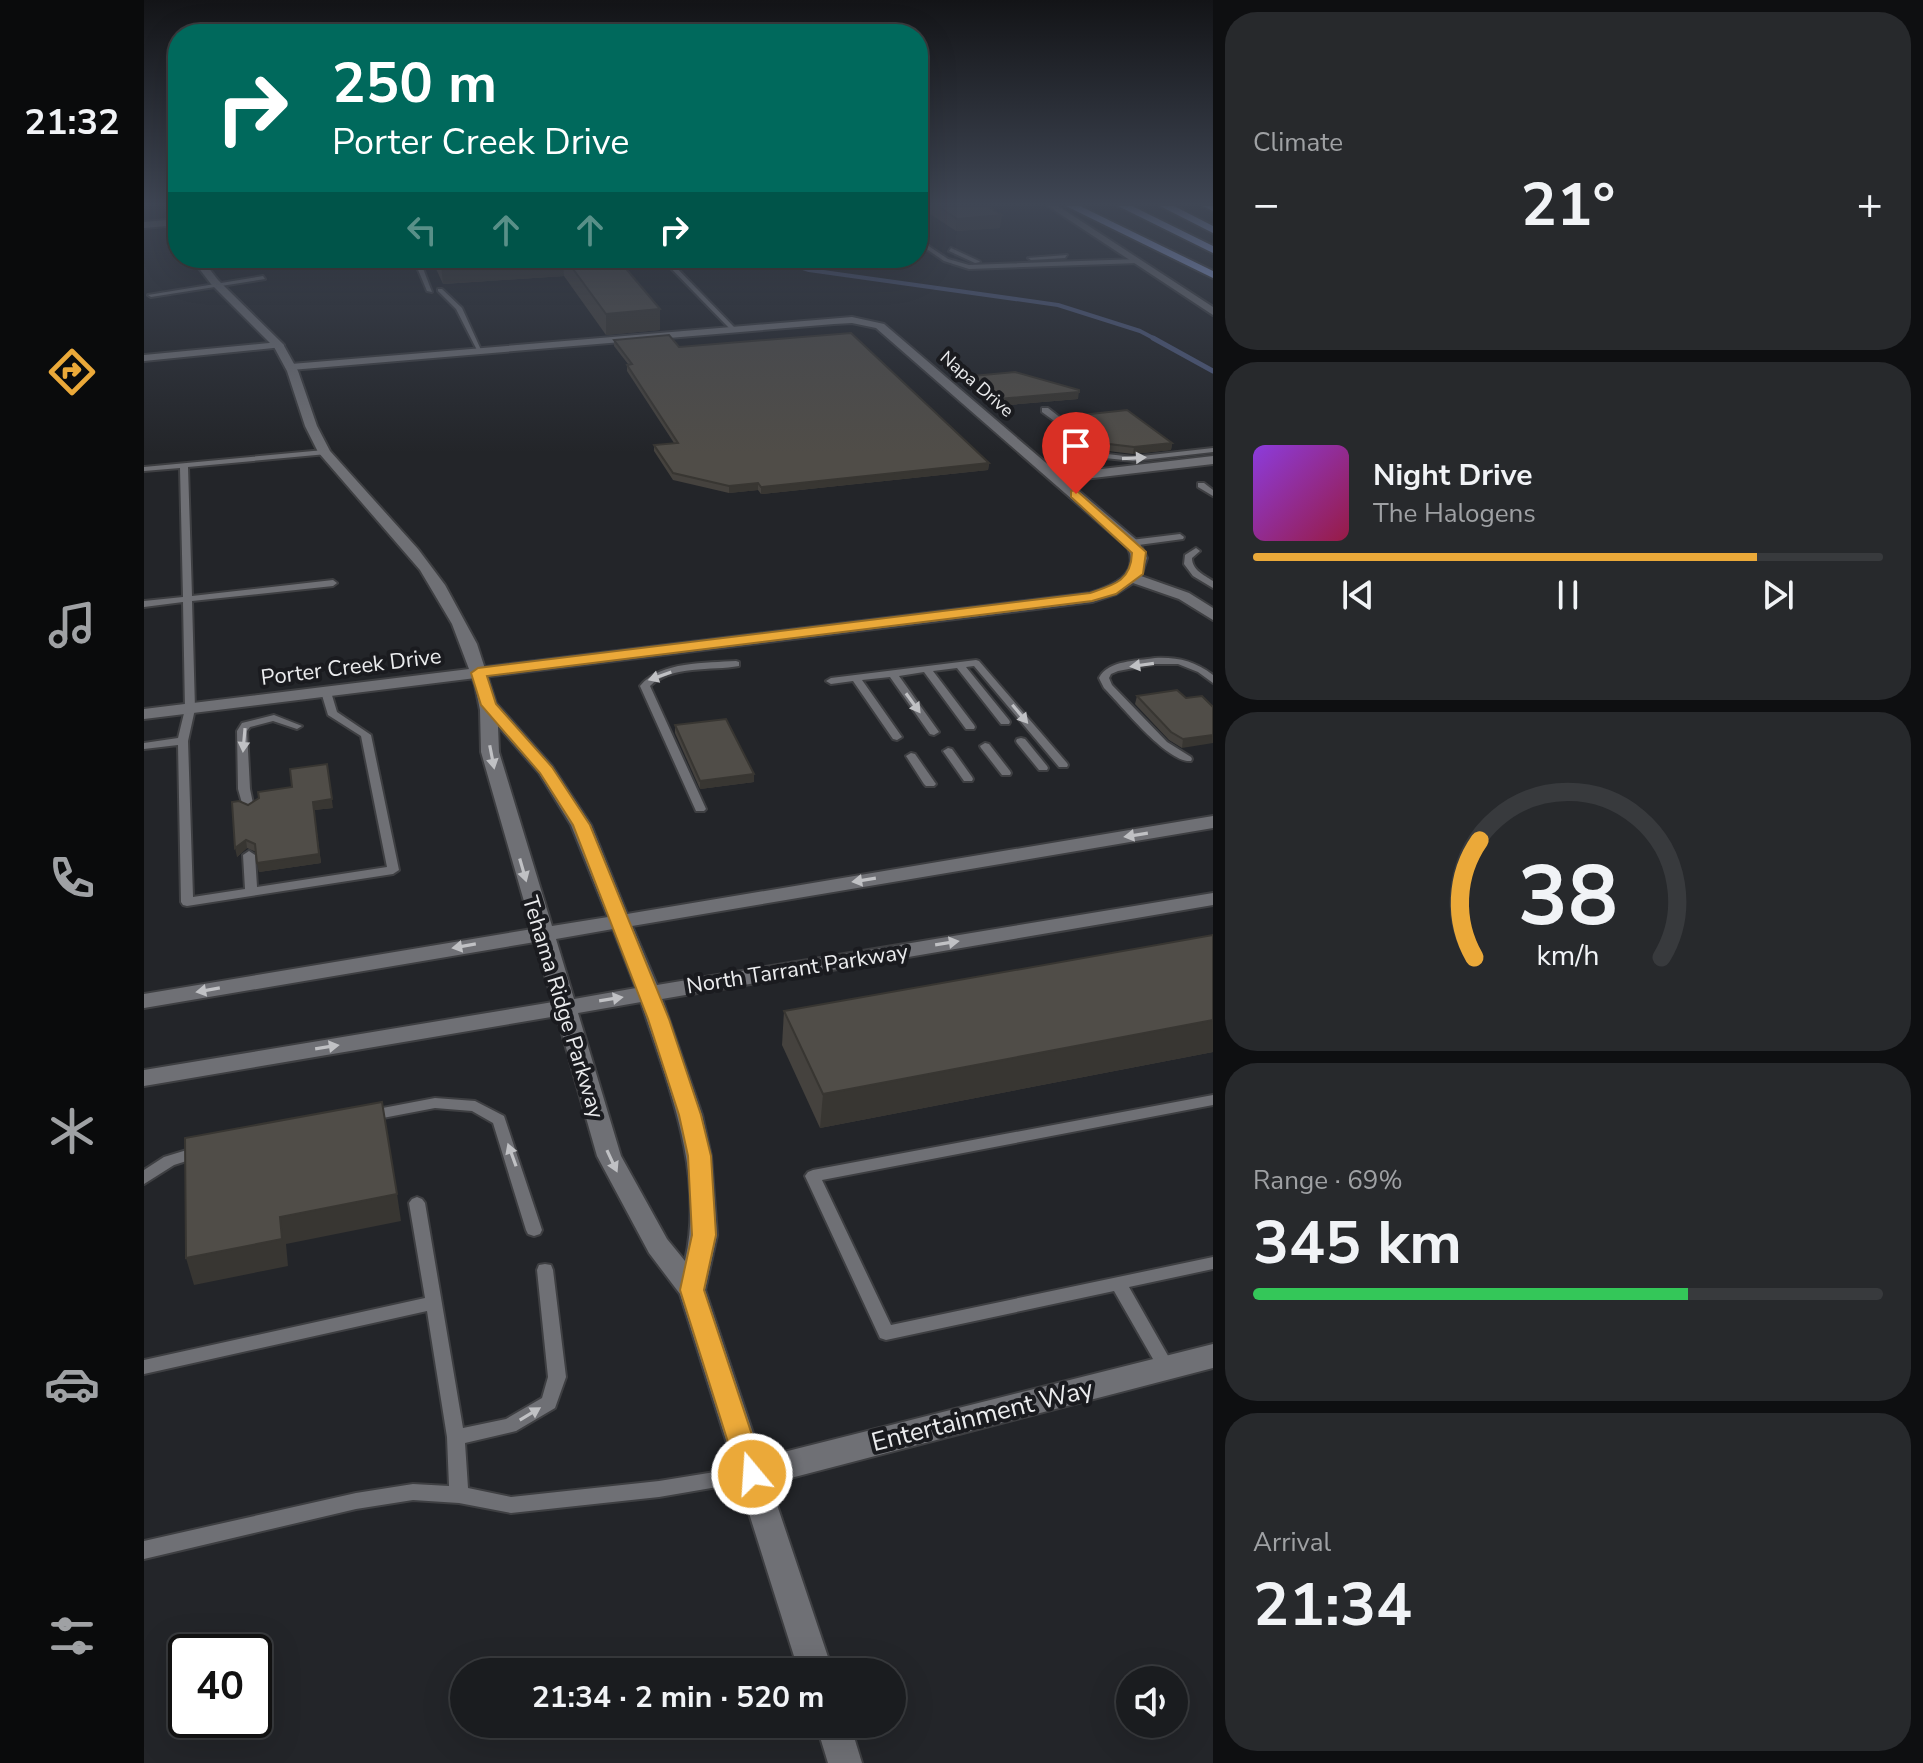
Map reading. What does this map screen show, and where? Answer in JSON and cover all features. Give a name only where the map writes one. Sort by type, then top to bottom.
[{"type":"street","name":"Tehama Ridge Parkway","points":[[220,288],[279,345],[291,367],[313,433],[324,452],[362,500],[415,554],[468,641],[489,705],[490,752],[609,1156],[658,1246],[692,1290],[811,1658]]},
{"type":"street","points":[[1178,288],[1213,312]]},
{"type":"street","name":"Napa Drive","points":[[733,329],[852,320],[880,326],[1131,543]]},
{"type":"street","points":[[291,367],[733,329]]},
{"type":"street","points":[[144,358],[279,345]]},
{"type":"street","points":[[1057,478],[1213,460]]},
{"type":"street","points":[[1131,543],[1139,552],[1138,571],[1132,578],[1184,596],[1213,615]]},
{"type":"street","name":"Porter Creek Drive","points":[[144,714],[1092,597],[1111,591],[1132,578]]},
{"type":"street","name":"Tehama Ridge Parkway","points":[[489,705],[546,770],[581,825],[649,993],[690,1115],[699,1156],[704,1235],[692,1290]]},
{"type":"street","points":[[144,1001],[1213,822]]},
{"type":"street","name":"North Tarrant Parkway","points":[[144,1078],[1213,899]]},
{"type":"street","name":"Entertainment Way","points":[[752,1474],[1213,1356]]},
{"type":"street","points":[[837,1738],[845,1763]]},
{"type":"lane","points":[[151,295],[191,288]]},
{"type":"lane","points":[[693,288],[733,329]]},
{"type":"lane","points":[[440,290],[459,308],[480,351]]},
{"type":"lane","points":[[1045,410],[1105,456],[1133,459],[1213,450]]},
{"type":"lane","points":[[144,469],[324,452]]},
{"type":"lane","points":[[184,465],[190,709],[183,741],[187,902],[393,870],[366,735],[332,713],[326,692]]},
{"type":"lane","points":[[1201,485],[1213,494]]},
{"type":"lane","points":[[1131,543],[1180,537]]},
{"type":"lane","points":[[1196,551],[1188,557],[1188,564],[1196,574],[1213,585]]},
{"type":"lane","points":[[144,604],[333,583]]},
{"type":"lane","points":[[1187,759],[1163,744],[1104,678],[1107,672],[1115,668],[1176,660],[1192,663],[1213,680]]},
{"type":"lane","points":[[831,681],[976,663],[1063,765]]},
{"type":"lane","points":[[700,809],[645,686],[648,679],[661,673],[736,664]]},
{"type":"lane","points":[[959,665],[1005,722]]},
{"type":"lane","points":[[926,669],[970,727]]},
{"type":"lane","points":[[892,673],[934,732]]},
{"type":"lane","points":[[856,678],[897,737]]},
{"type":"lane","points":[[248,808],[244,789],[242,731],[246,725],[274,718],[297,726]]},
{"type":"lane","points":[[144,746],[183,741]]},
{"type":"lane","points":[[1021,741],[1043,768]]},
{"type":"lane","points":[[985,746],[1006,773]]},
{"type":"lane","points":[[948,751],[968,779]]},
{"type":"lane","points":[[911,756],[930,784]]},
{"type":"lane","points":[[249,855],[251,892]]},
{"type":"lane","points":[[1213,1100],[813,1176],[886,1333],[1213,1263]]},
{"type":"lane","points":[[346,1119],[435,1103],[475,1106],[499,1120],[534,1230]]},
{"type":"lane","points":[[144,1178],[169,1161],[213,1147]]},
{"type":"lane","points":[[417,1203],[456,1437],[459,1495]]},
{"type":"lane","points":[[456,1437],[510,1426],[549,1403],[557,1377],[545,1270]]},
{"type":"lane","points":[[1118,1283],[1167,1368]]},
{"type":"lane","points":[[144,1367],[432,1303]]},
{"type":"lane","points":[[144,1550],[356,1501],[413,1492],[459,1495],[511,1505],[659,1489],[752,1474]]},
{"type":"building","points":[[587,288],[643,288],[660,309],[606,314]]},
{"type":"building","points":[[851,333],[989,463],[761,487],[758,483],[729,486],[673,473],[654,445],[678,443],[627,365],[632,364],[614,340],[669,335],[679,347]]},
{"type":"building","points":[[1015,372],[1079,392],[998,399],[972,376]]},
{"type":"building","points":[[1127,410],[1172,443],[1134,447],[1109,444],[1072,416]]},
{"type":"building","points":[[1177,690],[1186,698],[1202,696],[1213,707],[1213,735],[1183,739],[1171,732],[1137,696]]},
{"type":"building","points":[[726,719],[754,774],[700,781],[675,725]]},
{"type":"building","points":[[327,764],[332,799],[313,802],[319,854],[257,863],[255,844],[246,840],[235,848],[232,802],[248,805],[259,798],[258,792],[292,787],[290,769]]},
{"type":"building","points":[[1213,935],[1213,1020],[823,1094],[784,1011]]},
{"type":"building","points":[[382,1102],[397,1194],[280,1217],[282,1239],[186,1258],[185,1138]]},
{"type":"waterway","points":[[939,288],[1058,305],[1140,331],[1157,340]]},
{"type":"waterway","points":[[1153,338],[1213,371]]},
{"type":"route","points":[[752,1474],[692,1290],[704,1235],[699,1156],[690,1115],[658,1019],[621,919],[581,825],[546,770],[489,705],[478,673],[1092,597],[1111,591],[1132,578],[1138,571],[1139,552],[1076,494]]}]
